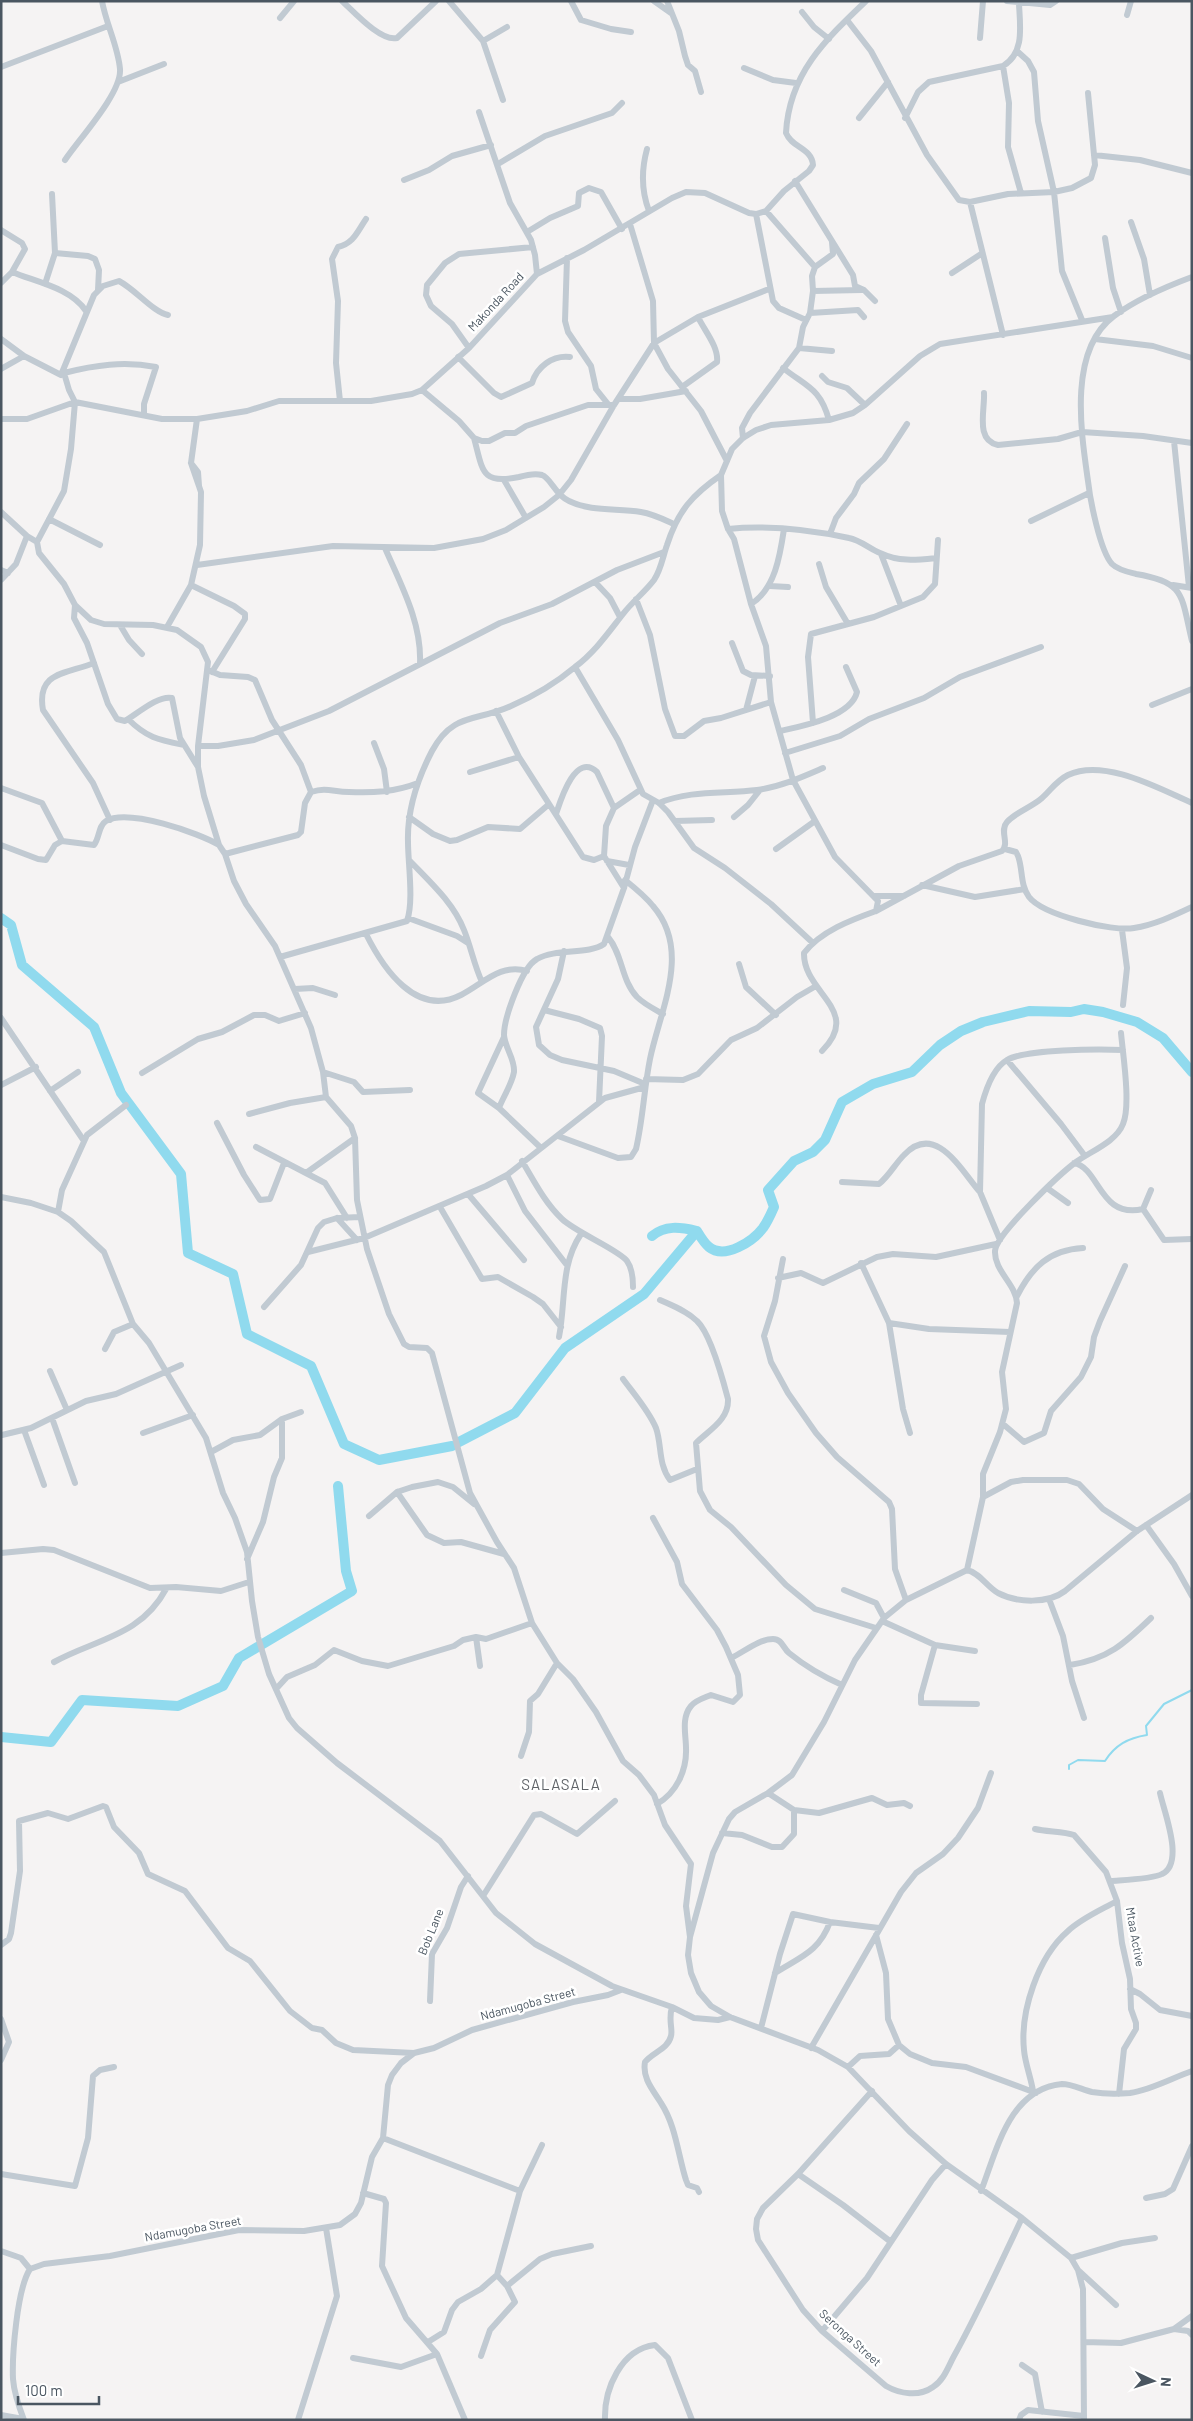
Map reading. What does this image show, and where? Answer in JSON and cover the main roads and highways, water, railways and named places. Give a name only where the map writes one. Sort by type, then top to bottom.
[{"type":"waterway","points":[[1,918],[11,925],[22,965],[94,1027],[121,1093],[181,1174],[188,1253],[233,1274],[247,1334],[311,1366],[344,1444],[379,1460],[452,1446]]},
{"type":"waterway","points":[[652,1236],[662,1230],[679,1228],[697,1231],[707,1245],[716,1250],[730,1250],[746,1243],[763,1228],[774,1207],[768,1190],[794,1161],[813,1152],[825,1140],[842,1102],[873,1084],[912,1072],[940,1045],[961,1031],[983,1022],[1029,1011],[1071,1012],[1084,1009],[1103,1012],[1137,1022],[1163,1038],[1192,1072]]},
{"type":"waterway","points":[[459,1442],[515,1413],[565,1348],[644,1294],[697,1231]]},
{"type":"waterway","points":[[1,1737],[51,1742],[82,1700],[178,1706],[223,1686],[239,1658],[352,1591],[346,1571],[338,1486]]},
{"type":"waterway","points":[[1069,1769],[1069,1765],[1078,1760],[1105,1761],[1123,1743],[1147,1735],[1146,1726],[1164,1704],[1192,1690]]},
{"type":"district","name":"SALASALA","points":[[561,1785]]}]
